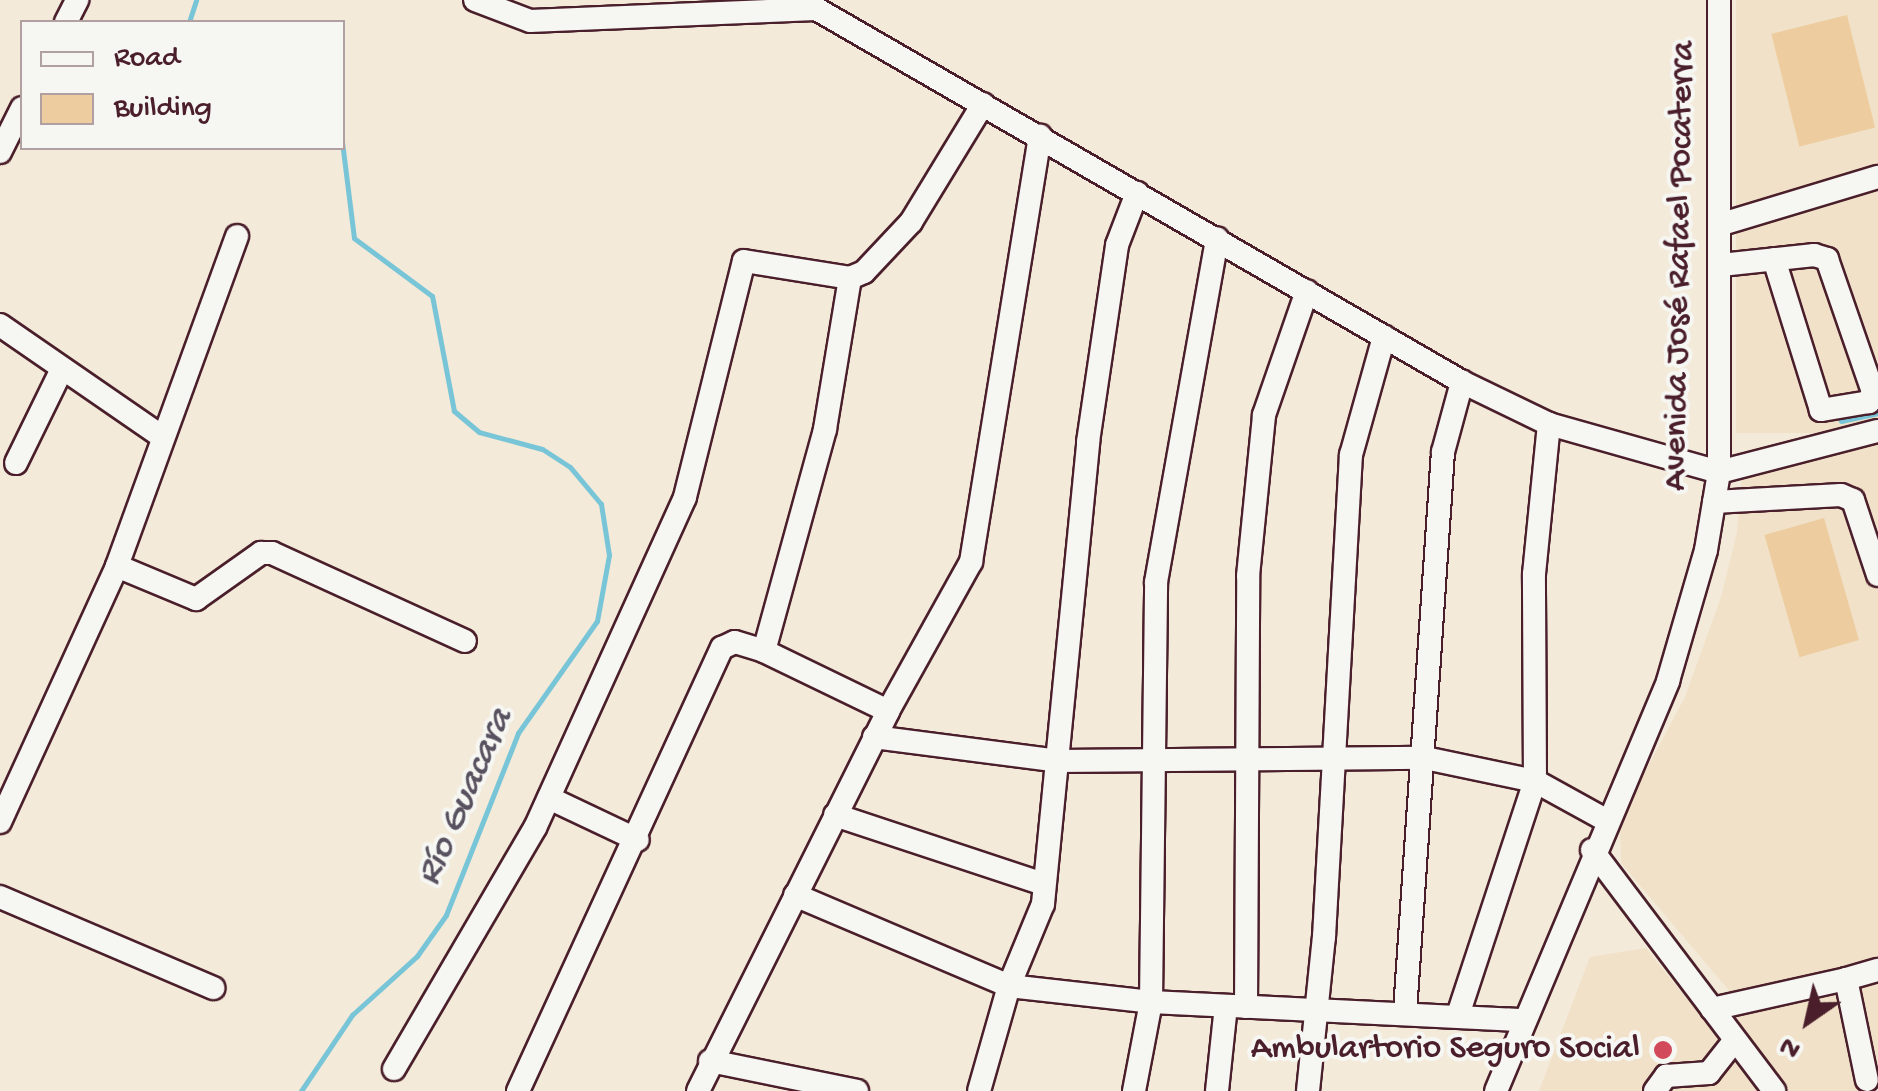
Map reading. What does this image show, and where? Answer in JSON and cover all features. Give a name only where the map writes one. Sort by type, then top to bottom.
[{"type":"street","points":[[475,0],[530,21],[805,2],[1462,382],[1548,424],[1719,472],[1878,431]]},
{"type":"street","name":"Avenida José Rafael Pocaterra","points":[[1496,1091],[1592,850],[1683,638],[1714,502],[1719,472],[1722,224],[1719,0]]},
{"type":"street","points":[[764,651],[826,429],[850,278],[911,222],[984,104]]},
{"type":"street","points":[[0,152],[20,112]]},
{"type":"street","points":[[698,1091],[874,736],[971,562],[1040,136]]},
{"type":"street","points":[[1722,224],[1878,178]]},
{"type":"street","points":[[979,1091],[1009,986],[1043,904],[1088,442],[1117,245],[1137,192]]},
{"type":"street","points":[[0,822],[117,566],[160,436],[236,236]]},
{"type":"street","points":[[1134,1091],[1151,1002],[1156,582],[1217,238]]},
{"type":"street","points":[[1721,264],[1774,259],[1827,259],[1873,392],[1869,402],[1821,410],[1774,259]]},
{"type":"street","points":[[394,1070],[548,798],[686,497],[744,261],[850,278]]},
{"type":"street","points":[[1217,1091],[1236,1007],[1247,761],[1248,576],[1264,415],[1307,291]]},
{"type":"street","points":[[0,324],[61,371],[160,436]]},
{"type":"street","points":[[1308,1091],[1318,1009],[1351,455],[1384,337]]},
{"type":"street","points":[[16,463],[61,371]]},
{"type":"street","points":[[1405,1012],[1443,452],[1462,382]]},
{"type":"street","points":[[1458,1016],[1535,781],[1534,574],[1548,424]]},
{"type":"street","points":[[1714,502],[1841,495],[1853,500],[1878,575]]},
{"type":"street","points":[[117,566],[196,599],[261,553],[272,553],[465,641]]},
{"type":"street","points":[[518,1091],[638,840],[722,648],[735,642],[764,651],[888,711]]},
{"type":"street","points":[[874,736],[1058,761],[1425,758],[1535,781],[1606,820]]},
{"type":"street","points":[[548,798],[638,840]]},
{"type":"street","points":[[835,815],[1044,884]]},
{"type":"street","points":[[1592,850],[1774,1091]]},
{"type":"street","points":[[795,895],[1009,986],[1151,1002],[1524,1020]]},
{"type":"street","points":[[0,898],[213,988]]},
{"type":"street","points":[[1712,1010],[1878,970]]},
{"type":"street","points":[[1846,979],[1868,1080]]},
{"type":"street","points":[[1656,1091],[1666,1076],[1703,1082],[1735,1040]]},
{"type":"street","points":[[710,1061],[786,1084],[857,1091]]},
{"type":"shaded area","points":[[1736,0],[1878,0],[1878,433],[1736,433]]},
{"type":"shaded area","points":[[1878,441],[1878,1091],[1539,1091],[1590,957],[1646,948],[1694,1008],[1731,993],[1621,863],[1620,819],[1685,697],[1721,597],[1737,532],[1742,473]]},
{"type":"building","points":[[1847,15],[1875,128],[1799,146],[1771,34]]},
{"type":"building","points":[[1824,518],[1859,640],[1799,657],[1764,535]]},
{"type":"waterway","name":"Río Guacara","points":[[190,20],[196,0]]},
{"type":"waterway","name":"Río Guacara","points":[[301,1091],[352,1015],[417,956],[446,915],[518,733],[597,621],[609,555],[601,504],[570,467],[542,449],[479,432],[454,411],[432,296],[354,238],[343,150]]},
{"type":"waterway","points":[[1841,421],[1878,413]]},
{"type":"place","name":"Ambulartorio Seguro Social","points":[[1663,1050]]}]
